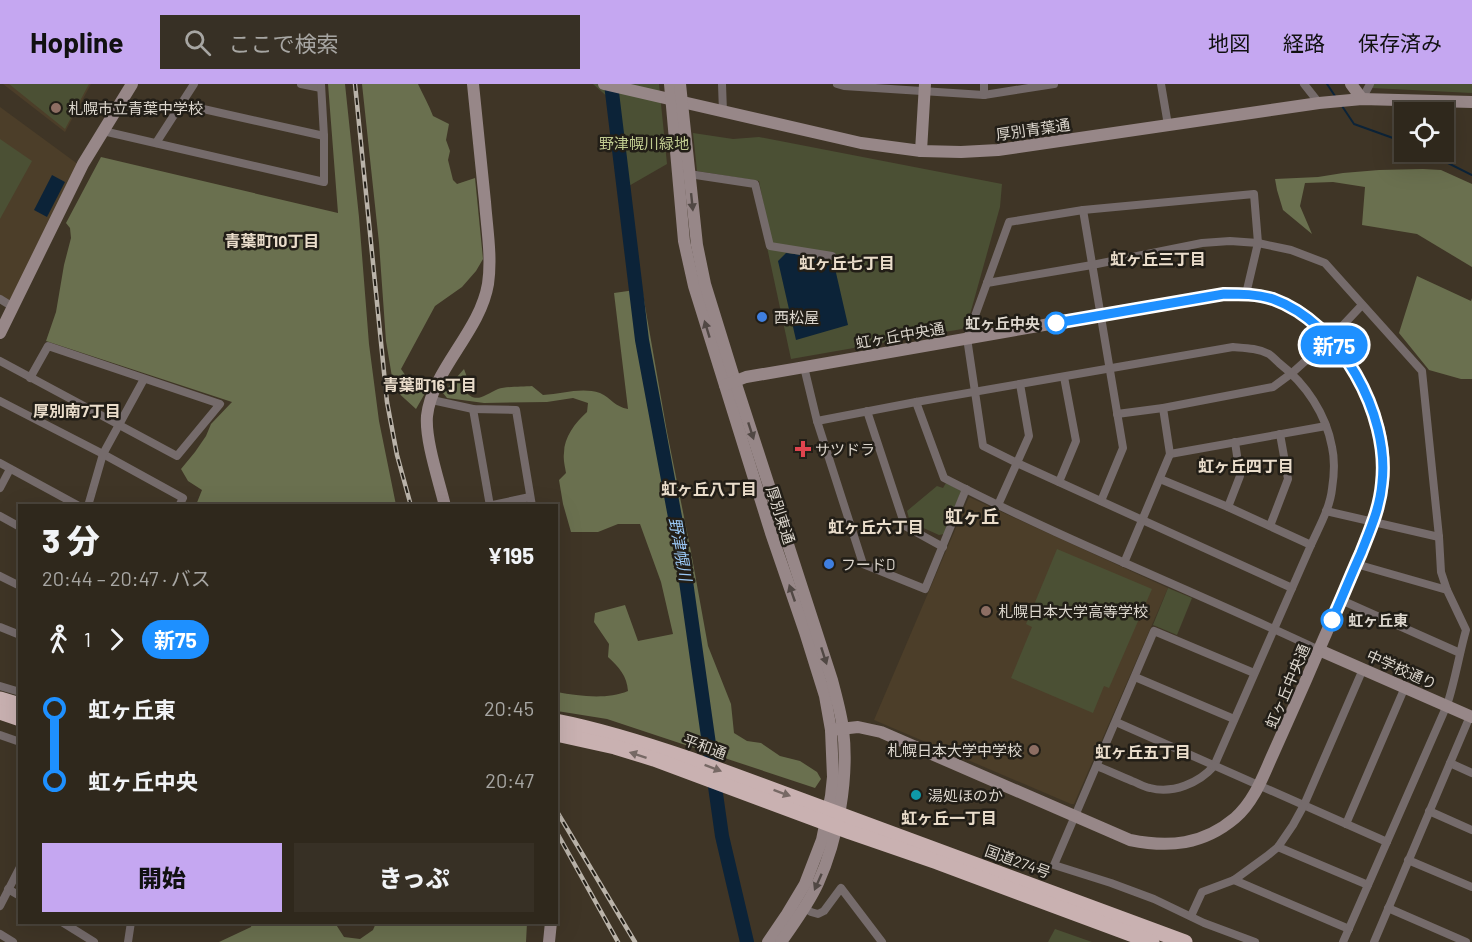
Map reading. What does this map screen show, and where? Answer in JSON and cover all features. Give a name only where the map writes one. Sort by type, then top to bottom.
[{"type":"highway","points":[[0,699],[18,704]]},
{"type":"highway","points":[[0,712],[18,718]]},
{"type":"highway","name":"平和通","points":[[558,721],[608,732],[643,743],[692,767]]},
{"type":"highway","name":"平和通","points":[[558,734],[692,767],[832,818]]},
{"type":"highway","name":"国道274号","points":[[832,818],[937,862],[1152,942]]},
{"type":"highway","name":"国道274号","points":[[832,818],[1185,942]]},
{"type":"street","points":[[0,333],[83,164],[132,84]]},
{"type":"street","points":[[156,143],[194,84]]},
{"type":"street","points":[[103,131],[324,182],[321,86],[301,84]]},
{"type":"street","points":[[444,504],[429,443],[427,416],[436,386],[476,319],[488,283],[490,250],[473,84]]},
{"type":"street","name":"厚別青葉通","points":[[603,84],[861,143],[921,151],[961,152],[998,150],[1357,99],[1472,102]]},
{"type":"street","name":"厚別東通","points":[[670,84],[676,101],[689,174],[697,245],[730,383]]},
{"type":"street","name":"厚別東通","points":[[680,84],[676,101],[684,241],[694,286],[730,383],[810,630],[825,696],[837,729],[833,777],[834,840],[823,872],[805,908],[781,942]]},
{"type":"street","points":[[722,84],[723,112]]},
{"type":"street","points":[[837,84],[925,88],[984,95],[1054,84]]},
{"type":"street","points":[[984,84],[984,95]]},
{"type":"street","points":[[1161,84],[1167,125]]},
{"type":"street","points":[[1304,84],[1324,103]]},
{"type":"street","points":[[1351,84],[1357,99],[1370,84]]},
{"type":"street","points":[[921,151],[925,88]]},
{"type":"street","points":[[181,104],[324,136]]},
{"type":"street","points":[[689,174],[755,184],[770,246],[832,256]]},
{"type":"street","points":[[1246,294],[1258,243],[1254,194],[1083,210],[1009,222],[967,338],[983,446],[1292,588]]},
{"type":"street","points":[[1083,210],[1123,448],[1101,501]]},
{"type":"street","points":[[987,283],[1203,243],[1230,241],[1258,243],[1291,250],[1325,263],[1422,371],[1441,572],[1447,590],[1469,632],[1460,653],[1447,705],[1343,942]]},
{"type":"street","name":"虹ヶ丘中央通","points":[[730,383],[746,377],[967,338],[1224,294],[1246,294],[1262,296],[1288,306],[1316,325],[1354,370],[1372,405],[1380,435],[1383,482],[1373,522],[1259,786],[1238,815],[1224,826],[1205,837],[1189,842],[1150,844],[1130,840],[881,732],[858,727],[837,729]]},
{"type":"street","points":[[0,299],[13,307]]},
{"type":"street","points":[[1117,414],[1163,408],[1273,387],[1330,339],[1362,305]]},
{"type":"street","points":[[0,361],[30,378],[177,456],[220,404],[48,346],[30,378]]},
{"type":"street","points":[[817,421],[1233,347],[1251,348],[1269,354],[1292,373],[1310,395],[1320,411],[1333,449],[1332,491],[1326,511],[1214,766],[1195,782],[1180,788],[1165,789],[1150,788],[1097,766]]},
{"type":"street","points":[[804,367],[817,421],[863,564],[925,589],[966,489]]},
{"type":"street","points":[[1059,482],[1076,441],[1064,376]]},
{"type":"street","points":[[89,504],[103,454],[144,379]]},
{"type":"street","points":[[998,505],[1029,436],[1020,384]]},
{"type":"street","points":[[432,400],[473,409],[516,410],[531,501],[500,504]]},
{"type":"street","points":[[0,401],[183,498],[180,504]]},
{"type":"street","points":[[916,402],[944,477],[998,505],[1319,650]]},
{"type":"street","points":[[1124,563],[1170,454],[1163,408]]},
{"type":"street","points":[[473,409],[489,504]]},
{"type":"street","points":[[867,411],[905,526],[943,547]]},
{"type":"street","points":[[1170,454],[1326,426]]},
{"type":"street","points":[[1270,526],[1288,479],[1280,434]]},
{"type":"street","points":[[1228,507],[1240,476],[1235,442]]},
{"type":"street","points":[[0,463],[75,504]]},
{"type":"street","points":[[0,488],[10,469]]},
{"type":"street","points":[[1160,479],[1311,545]]},
{"type":"street","points":[[1326,511],[1438,537]]},
{"type":"street","points":[[0,516],[18,526]]},
{"type":"street","points":[[1356,564],[1447,590]]},
{"type":"street","points":[[0,576],[18,585]]},
{"type":"street","points":[[1341,600],[1460,653]]},
{"type":"street","points":[[0,627],[18,634]]},
{"type":"street","points":[[1254,673],[1154,631],[1054,865],[1154,899],[1204,923],[1255,942]]},
{"type":"street","name":"中学校通り","points":[[1319,650],[1471,717]]},
{"type":"street","points":[[1191,916],[1202,892],[1234,880],[1278,847],[1304,805],[1363,669]]},
{"type":"street","points":[[1134,677],[1234,719]]},
{"type":"street","points":[[0,686],[18,691]]},
{"type":"street","points":[[1346,824],[1405,687]]},
{"type":"street","points":[[1374,942],[1471,717]]},
{"type":"street","points":[[1116,722],[1387,842]]},
{"type":"street","points":[[0,735],[18,741]]},
{"type":"street","points":[[1450,764],[1472,773]]},
{"type":"street","points":[[1429,811],[1472,830]]},
{"type":"street","name":"厚別東通","points":[[768,942],[805,884],[832,818]]},
{"type":"street","points":[[1278,847],[1368,885]]},
{"type":"street","points":[[1408,860],[1472,887]]},
{"type":"street","points":[[0,906],[18,871]]},
{"type":"street","points":[[1234,880],[1349,929]]},
{"type":"street","points":[[805,908],[818,914],[824,911],[841,888],[882,942]]},
{"type":"street","points":[[8,889],[18,895]]},
{"type":"street","points":[[1388,908],[1466,942]]},
{"type":"street","points":[[65,924],[94,942]]},
{"type":"street","points":[[128,942],[131,924]]},
{"type":"street","points":[[549,942],[551,924]]},
{"type":"street","points":[[0,934],[13,942]]},
{"type":"shaded area","name":"札幌市立青葉中学校","points":[[3,84],[91,84],[65,132]]},
{"type":"shaded area","points":[[0,107],[79,165],[12,303],[0,296]]},
{"type":"shaded area","points":[[969,497],[1168,588],[1074,804],[874,720]]},
{"type":"green space","name":"札幌市立青葉中学校","points":[[9,84],[89,84],[65,129]]},
{"type":"green space","points":[[328,84],[345,84],[369,344],[379,421],[396,504],[196,504],[202,490],[188,481],[181,469],[206,436],[211,424],[232,402],[46,341],[56,312],[71,238],[70,228],[66,223],[101,157],[338,213]]},
{"type":"green space","points":[[362,84],[418,84],[433,116],[449,124],[446,140],[450,151],[448,160],[453,180],[457,184],[475,178],[483,259],[462,287],[435,306],[401,369],[408,379],[428,388],[416,409],[394,389],[386,341],[379,243]]},
{"type":"green space","name":"野津幌川緑地","points":[[593,84],[659,84],[667,164],[627,187],[619,107]]},
{"type":"green space","points":[[1374,84],[1472,84],[1472,93],[1372,88]]},
{"type":"green space","points":[[693,133],[733,139],[759,137],[1002,184],[1000,207],[967,325],[962,329],[791,359],[764,233],[769,232],[759,181],[697,171]]},
{"type":"green space","points":[[0,139],[32,161],[0,219]]},
{"type":"green space","points":[[1379,170],[1441,170],[1472,184],[1472,267],[1417,234],[1362,225],[1365,187],[1333,182],[1305,183],[1300,206],[1312,234],[1283,210],[1275,179]]},
{"type":"green space","points":[[1417,276],[1471,301],[1472,298],[1472,379],[1461,379],[1429,370],[1399,333]]},
{"type":"green space","points":[[642,289],[708,646],[731,704],[734,733],[747,741],[761,743],[780,756],[800,761],[817,772],[821,779],[815,788],[607,719],[558,711],[558,692],[583,696],[611,696],[628,691],[622,672],[608,657],[609,644],[594,622],[595,613],[625,605],[638,641],[673,634],[661,582],[640,524],[618,524],[598,532],[571,532],[559,480],[566,473],[564,447],[566,441],[574,426],[587,412],[588,403],[573,398],[547,402],[484,403],[447,398],[443,393],[464,369],[468,380],[464,390],[468,395],[476,398],[501,388],[532,386],[543,395],[593,391],[628,409],[614,293]]},
{"type":"green space","points":[[946,483],[961,491],[944,534],[939,535],[910,522],[907,511],[937,486],[943,488]]},
{"type":"green space","points":[[1057,549],[1152,589],[1109,688],[1104,686],[1093,713],[1011,678],[1032,627],[1026,624]]},
{"type":"green space","points":[[1168,588],[1192,598],[1177,635],[1153,625]]},
{"type":"green space","points":[[252,924],[336,924],[344,937],[360,939],[373,930],[376,924],[527,924],[526,942],[219,942],[251,927]]},
{"type":"green space","points":[[1055,929],[1092,942],[1048,942]]},
{"type":"water","points":[[52,175],[65,182],[47,217],[34,210]]},
{"type":"water","points":[[786,253],[827,258],[829,264],[834,264],[848,325],[796,340],[778,261]]},
{"type":"waterway","name":"野津幌川","points":[[611,84],[642,340],[683,560],[722,836],[747,942]]},
{"type":"waterway","points":[[1327,84],[1335,96]]},
{"type":"waterway","points":[[1342,106],[1354,124],[1394,138]]},
{"type":"waterway","points":[[1446,162],[1472,175]]},
{"type":"railway","points":[[355,84],[387,402],[397,455],[410,504]]},
{"type":"railway","points":[[558,813],[635,942]]},
{"type":"railway","points":[[558,835],[618,942]]},
{"type":"bus line","name":"新75","points":[[1056,323],[1224,294],[1246,294],[1262,296],[1288,306],[1316,325],[1330,339],[1354,370],[1372,405],[1380,435],[1383,470],[1383,482],[1373,522],[1332,620]]},
{"type":"place","name":"札幌市立青葉中学校","points":[[56,108]]},
{"type":"place","name":"西松屋","points":[[762,317]]},
{"type":"place","name":"虹ヶ丘中央","points":[[1056,323]]},
{"type":"place","name":"サツドラ","points":[[803,449]]},
{"type":"place","name":"フードD","points":[[829,564]]},
{"type":"place","name":"札幌日本大学高等学校","points":[[986,611]]},
{"type":"place","name":"虹ヶ丘東","points":[[1332,620]]},
{"type":"place","name":"札幌日本大学中学校","points":[[1034,750]]},
{"type":"place","name":"湯処ほのか","points":[[916,795]]},
{"type":"district","name":"青葉町10丁目","points":[[272,240]]},
{"type":"district","name":"虹ヶ丘三丁目","points":[[1158,258]]},
{"type":"district","name":"虹ヶ丘七丁目","points":[[847,262]]},
{"type":"district","name":"青葉町16丁目","points":[[430,384]]},
{"type":"district","name":"厚別南7丁目","points":[[77,410]]},
{"type":"district","name":"虹ヶ丘四丁目","points":[[1246,465]]},
{"type":"district","name":"虹ヶ丘八丁目","points":[[709,488]]},
{"type":"district","name":"虹ヶ丘","points":[[972,516]]},
{"type":"district","name":"虹ヶ丘六丁目","points":[[876,526]]},
{"type":"district","name":"虹ヶ丘五丁目","points":[[1143,751]]},
{"type":"district","name":"虹ヶ丘一丁目","points":[[949,817]]}]
